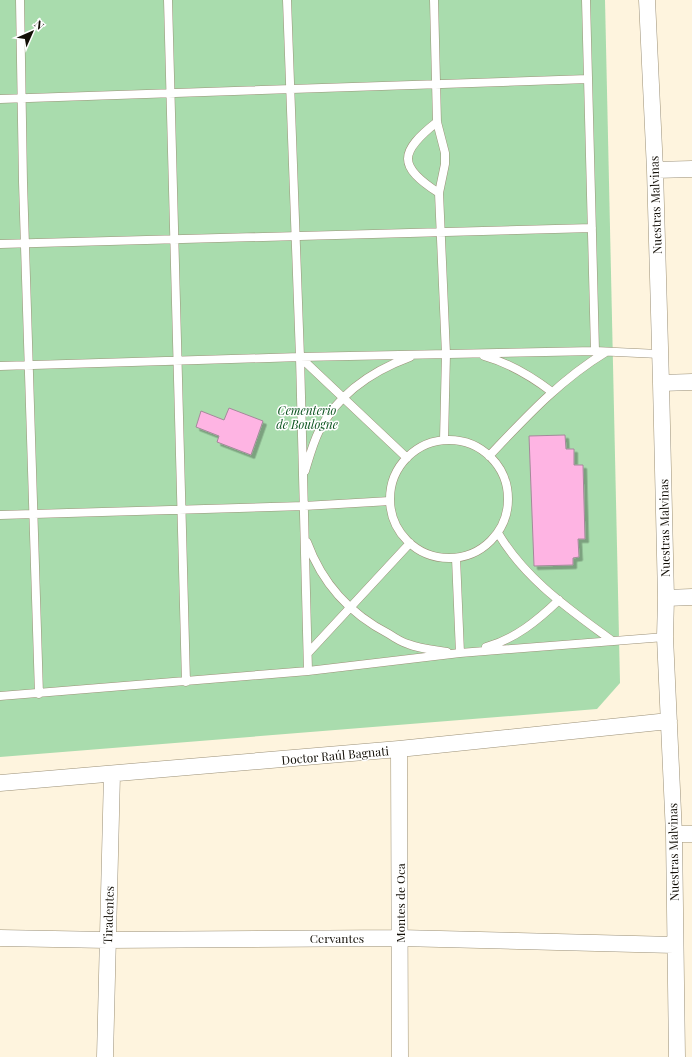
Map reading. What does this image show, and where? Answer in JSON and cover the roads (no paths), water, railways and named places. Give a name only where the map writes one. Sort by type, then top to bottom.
[{"type":"street","name":"Nuestras Malvinas","points":[[647,0],[661,383],[666,598],[665,637],[674,834],[674,945],[682,1054]]},
{"type":"street","points":[[654,170],[692,170]]},
{"type":"street","points":[[661,383],[692,382]]},
{"type":"street","points":[[666,598],[692,597]]},
{"type":"street","name":"Doctor Raúl Bagnati","points":[[0,783],[399,749],[669,721]]},
{"type":"street","name":"Montes de Oca","points":[[399,749],[400,1057]]},
{"type":"street","name":"Tiradentes","points":[[105,1057],[112,774]]},
{"type":"street","points":[[674,834],[692,834]]},
{"type":"street","name":"Cervantes","points":[[0,938],[107,940],[400,938],[674,945]]},
{"type":"lane","points":[[20,0],[39,694]]},
{"type":"lane","points":[[168,0],[186,682]]},
{"type":"lane","points":[[287,0],[300,357],[308,671]]},
{"type":"lane","points":[[434,0],[437,122],[445,153],[446,164],[439,193],[446,354],[444,440]]},
{"type":"lane","points":[[586,0],[595,351]]},
{"type":"lane","points":[[0,99],[588,79]]},
{"type":"lane","points":[[437,122],[417,138],[410,147],[407,156],[409,166],[415,176],[439,193]]},
{"type":"lane","points":[[0,244],[592,228]]},
{"type":"lane","points":[[0,366],[177,360],[595,351],[659,354]]},
{"type":"lane","points":[[489,456],[552,392],[580,368],[607,351]]},
{"type":"lane","points":[[475,354],[499,360],[552,392]]},
{"type":"lane","points":[[303,477],[319,431],[331,412],[343,398],[354,387],[387,365],[416,355]]},
{"type":"lane","points":[[300,357],[407,458]]},
{"type":"lane","points":[[444,440],[460,441],[476,446],[489,456],[500,469],[506,485],[508,502],[505,518],[498,534],[486,546],[472,554],[456,558],[439,558],[423,553],[410,543],[399,531],[392,516],[390,501],[392,485],[397,470],[407,458],[418,449],[430,443],[444,440]]},
{"type":"lane","points":[[0,515],[304,506],[390,501]]},
{"type":"lane","points":[[498,534],[515,559],[535,581],[611,640]]},
{"type":"lane","points":[[304,536],[320,571],[336,593],[350,608],[372,625],[407,644],[428,650],[460,653],[498,644],[520,633],[559,600]]},
{"type":"lane","points":[[308,653],[410,543]]},
{"type":"lane","points":[[456,558],[460,653]]},
{"type":"lane","points":[[0,696],[186,682],[308,671],[460,653],[611,640],[665,637]]},
{"type":"park label","name":"Cementerio de Boulogne","points":[[307,417]]}]
